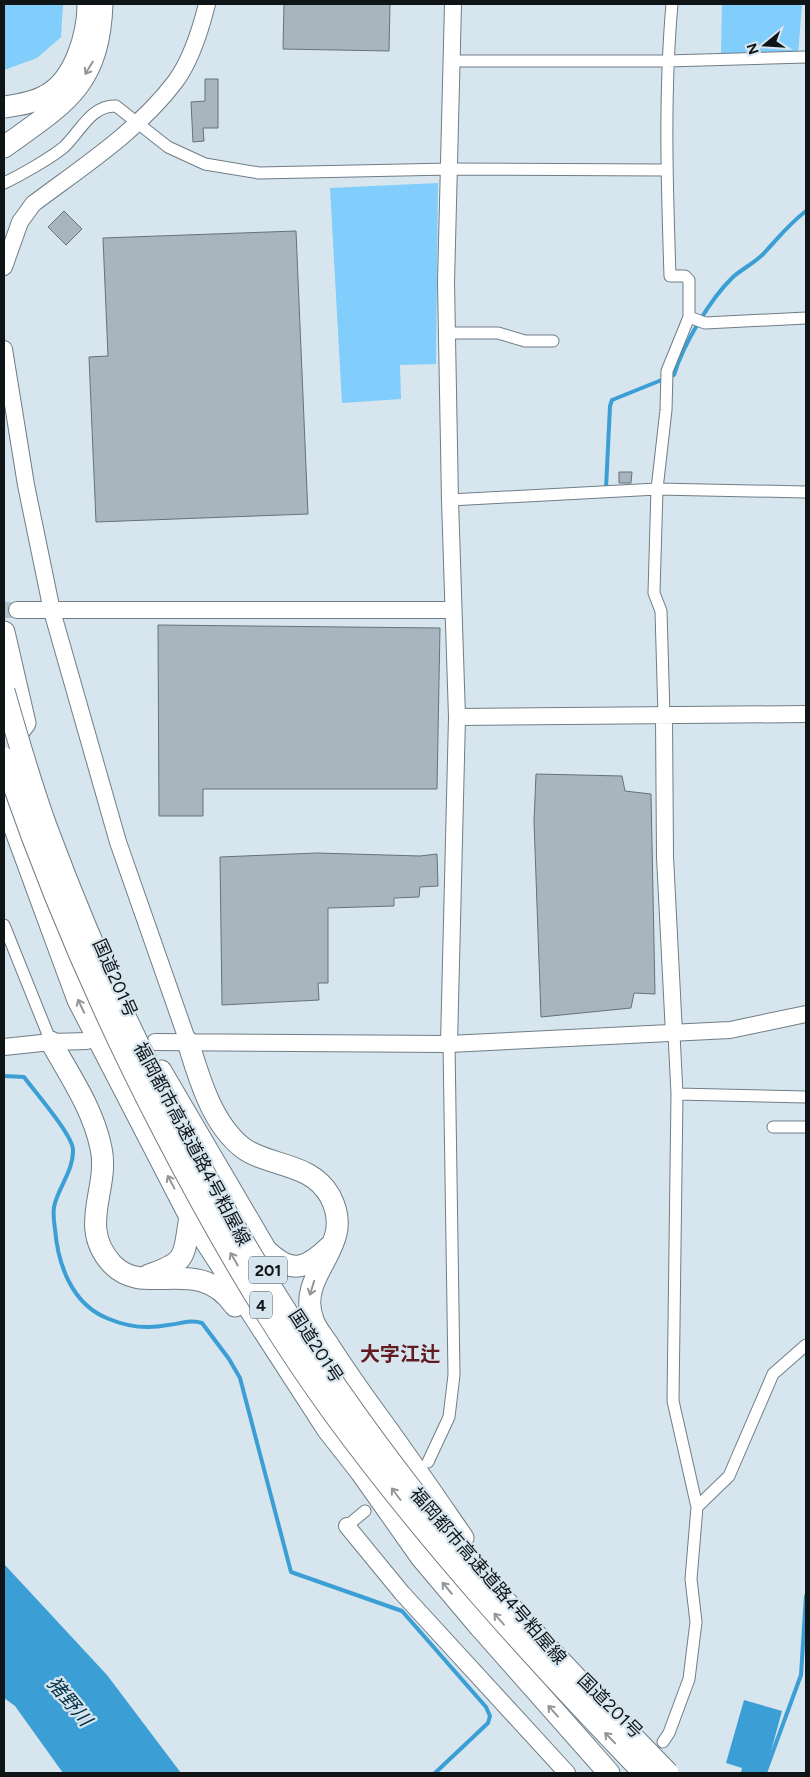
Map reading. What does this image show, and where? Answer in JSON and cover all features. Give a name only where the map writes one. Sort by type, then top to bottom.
[{"type":"highway","points":[[4,107],[25,104],[47,96],[67,75],[81,50],[88,18],[88,4]]},
{"type":"highway","points":[[4,147],[72,95],[93,61],[101,33],[102,4]]},
{"type":"highway","points":[[4,632],[25,723],[19,731]]},
{"type":"highway","name":"国道201号","points":[[4,677],[19,731],[66,865],[122,999],[154,1050],[241,1225],[303,1326],[348,1395],[463,1538],[578,1674],[678,1773]]},
{"type":"highway","name":"福岡都市高速道路4号粕屋線","points":[[4,691],[46,826],[94,948],[174,1116],[226,1212],[280,1302],[415,1494],[470,1561],[581,1684],[668,1773]]},
{"type":"highway","name":"福岡都市高速道路4号粕屋線","points":[[4,758],[50,888],[106,1016],[195,1192],[263,1308],[333,1412],[460,1574],[527,1650],[644,1773]]},
{"type":"highway","name":"国道201号","points":[[4,799],[78,1000],[190,1217],[328,1430],[421,1557],[609,1773]]},
{"type":"highway","points":[[51,1042],[90,1113],[102,1150],[102,1170],[94,1222],[102,1252],[114,1266],[142,1278],[190,1277],[218,1287],[229,1298],[286,1382],[328,1430]]},
{"type":"highway","points":[[188,1042],[196,1068],[224,1130],[244,1149],[315,1178],[325,1188],[336,1210],[338,1222],[337,1235],[312,1284],[309,1302],[313,1321],[348,1376],[403,1450],[463,1538]]},
{"type":"highway","points":[[154,1050],[266,1250],[285,1266],[296,1267],[316,1260],[333,1244]]},
{"type":"highway","points":[[142,1278],[169,1269],[179,1261],[186,1252],[190,1217]]},
{"type":"street","points":[[4,267],[20,222],[33,204],[137,124],[176,81],[200,31],[207,4]]},
{"type":"street","points":[[428,1462],[449,1417],[454,1375],[449,1044],[458,717],[450,500],[447,333],[453,4]]},
{"type":"street","points":[[663,1742],[669,1733],[689,1679],[696,1622],[691,1579],[697,1507],[672,1401],[677,1094],[665,858],[661,611],[654,593],[657,489],[667,394],[667,371],[689,317],[689,280],[685,276],[670,276],[666,170],[667,61],[672,4]]},
{"type":"street","points":[[452,61],[667,61],[806,57]]},
{"type":"street","points":[[4,183],[63,147],[96,111],[107,105],[116,106],[168,147],[205,164],[258,173],[450,169],[666,170]]},
{"type":"street","points":[[689,317],[705,323],[806,318]]},
{"type":"street","points":[[447,333],[498,333],[525,341],[553,342]]},
{"type":"street","points":[[4,349],[25,476],[52,611],[118,842],[188,1042]]},
{"type":"street","points":[[450,500],[657,489],[806,492]]},
{"type":"street","points":[[17,610],[454,610]]},
{"type":"street","points":[[458,717],[806,714]]},
{"type":"street","points":[[4,925],[51,1042]]},
{"type":"street","points":[[154,1050],[188,1042],[449,1044],[674,1034],[730,1030],[806,1014]]},
{"type":"street","points":[[4,1047],[51,1042],[87,1041]]},
{"type":"street","points":[[677,1094],[806,1098]]},
{"type":"street","points":[[773,1127],[806,1127]]},
{"type":"street","points":[[697,1507],[729,1476],[773,1374],[806,1345]]},
{"type":"street","points":[[365,1511],[347,1526],[409,1601],[567,1773]]},
{"type":"shaded area","points":[[4,4],[63,4],[61,37],[37,58],[4,70]]},
{"type":"shaded area","points":[[722,4],[802,4],[798,55],[721,53]]},
{"type":"shaded area","points":[[438,183],[436,364],[400,365],[401,399],[342,403],[330,188]]},
{"type":"water","name":"猪野川","points":[[4,1564],[107,1675],[181,1773],[63,1773],[15,1706],[4,1698]]},
{"type":"water","points":[[744,1700],[782,1711],[765,1773],[741,1773],[742,1768],[726,1763]]},
{"type":"building","points":[[284,4],[390,4],[389,51],[283,49]]},
{"type":"building","points":[[205,79],[218,79],[218,128],[203,128],[204,141],[193,142],[191,102],[205,101]]},
{"type":"building","points":[[64,211],[82,229],[66,245],[48,227]]},
{"type":"building","points":[[296,231],[308,514],[96,522],[89,357],[108,356],[103,238]]},
{"type":"building","points":[[619,472],[632,472],[631,483],[619,483]]},
{"type":"building","points":[[158,625],[440,628],[437,789],[203,789],[203,816],[159,816]]},
{"type":"building","points":[[536,774],[622,776],[625,791],[651,794],[655,994],[634,993],[631,1008],[541,1017],[534,821]]},
{"type":"building","points":[[317,853],[420,856],[437,854],[438,886],[420,887],[419,897],[394,898],[394,906],[328,908],[328,983],[318,983],[319,1000],[222,1005],[220,857]]},
{"type":"waterway","points":[[606,488],[610,406],[612,400],[674,375],[698,323],[715,297],[733,277],[762,255],[806,211]]},
{"type":"waterway","points":[[4,1076],[24,1077],[60,1123],[71,1142],[73,1156],[57,1196],[54,1216],[60,1256],[69,1282],[76,1294],[96,1313],[123,1324],[146,1327],[189,1322],[202,1323],[229,1359],[240,1378],[291,1572],[402,1611],[486,1707],[490,1716],[488,1723],[435,1773]]},
{"type":"waterway","points":[[765,1773],[801,1675],[806,1596]]},
{"type":"tunnel","points":[[4,610],[17,610]]},
{"type":"district","name":"大字江辻","points":[[400,1354]]}]
